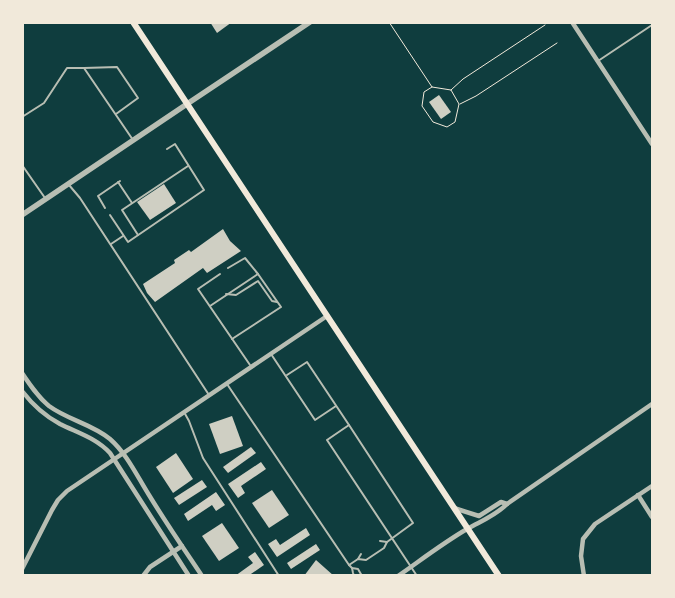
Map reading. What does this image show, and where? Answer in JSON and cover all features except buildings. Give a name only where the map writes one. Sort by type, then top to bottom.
[{"type":"main road","points":[[133,22],[499,576]]},
{"type":"street","points":[[22,215],[310,22]]},
{"type":"street","points":[[572,22],[652,144]]},
{"type":"street","points":[[22,569],[58,500],[67,491],[327,316]]},
{"type":"street","points":[[22,373],[49,406],[97,430],[123,453],[202,576]]},
{"type":"street","points":[[22,386],[28,382]]},
{"type":"street","points":[[22,391],[34,405],[48,416],[103,446],[189,576]]},
{"type":"street","points":[[398,576],[468,529],[500,511],[507,504],[652,404]]},
{"type":"street","points":[[584,575],[581,556],[583,539],[595,524],[652,486]]},
{"type":"street","points":[[638,495],[652,517]]},
{"type":"street","points":[[454,508],[479,516],[501,502],[507,504]]},
{"type":"street","points":[[143,576],[150,567],[182,546]]},
{"type":"lane","points":[[598,62],[652,26]]},
{"type":"lane","points":[[22,117],[44,103],[67,68],[116,67],[138,98],[116,114]]},
{"type":"lane","points":[[84,68],[133,140]]},
{"type":"lane","points":[[110,214],[128,242],[204,190],[175,144],[168,149]]},
{"type":"lane","points":[[22,165],[46,199]]},
{"type":"lane","points":[[138,235],[122,210],[188,166]]},
{"type":"lane","points":[[106,208],[98,196],[119,182],[132,204]]},
{"type":"lane","points":[[68,184],[80,198],[209,396]]},
{"type":"lane","points":[[110,245],[123,236]]},
{"type":"lane","points":[[228,268],[245,258],[280,307],[232,339]]},
{"type":"lane","points":[[220,274],[198,289],[251,367]]},
{"type":"lane","points":[[210,306],[258,274]]},
{"type":"lane","points":[[226,294],[236,295],[258,282],[272,300],[277,302]]},
{"type":"lane","points":[[271,354],[315,420],[336,406]]},
{"type":"lane","points":[[286,376],[307,362],[413,523],[392,538],[384,548],[366,560],[358,559]]},
{"type":"lane","points":[[226,384],[352,568],[354,576]]},
{"type":"lane","points":[[184,412],[190,421],[203,458],[279,576]]},
{"type":"lane","points":[[349,425],[328,440],[417,576]]},
{"type":"lane","points":[[380,541],[388,542]]},
{"type":"lane","points":[[349,565],[358,559],[361,554]]},
{"type":"lane","points":[[352,568],[358,569],[362,576]]},
{"type":"path","points":[[389,22],[432,87]]},
{"type":"path","points":[[451,90],[463,79],[545,24]]},
{"type":"path","points":[[459,104],[476,96],[557,43]]},
{"type":"path","points":[[432,87],[451,90],[459,104],[455,122],[447,127],[432,122],[422,106],[424,92],[432,87]]}]
